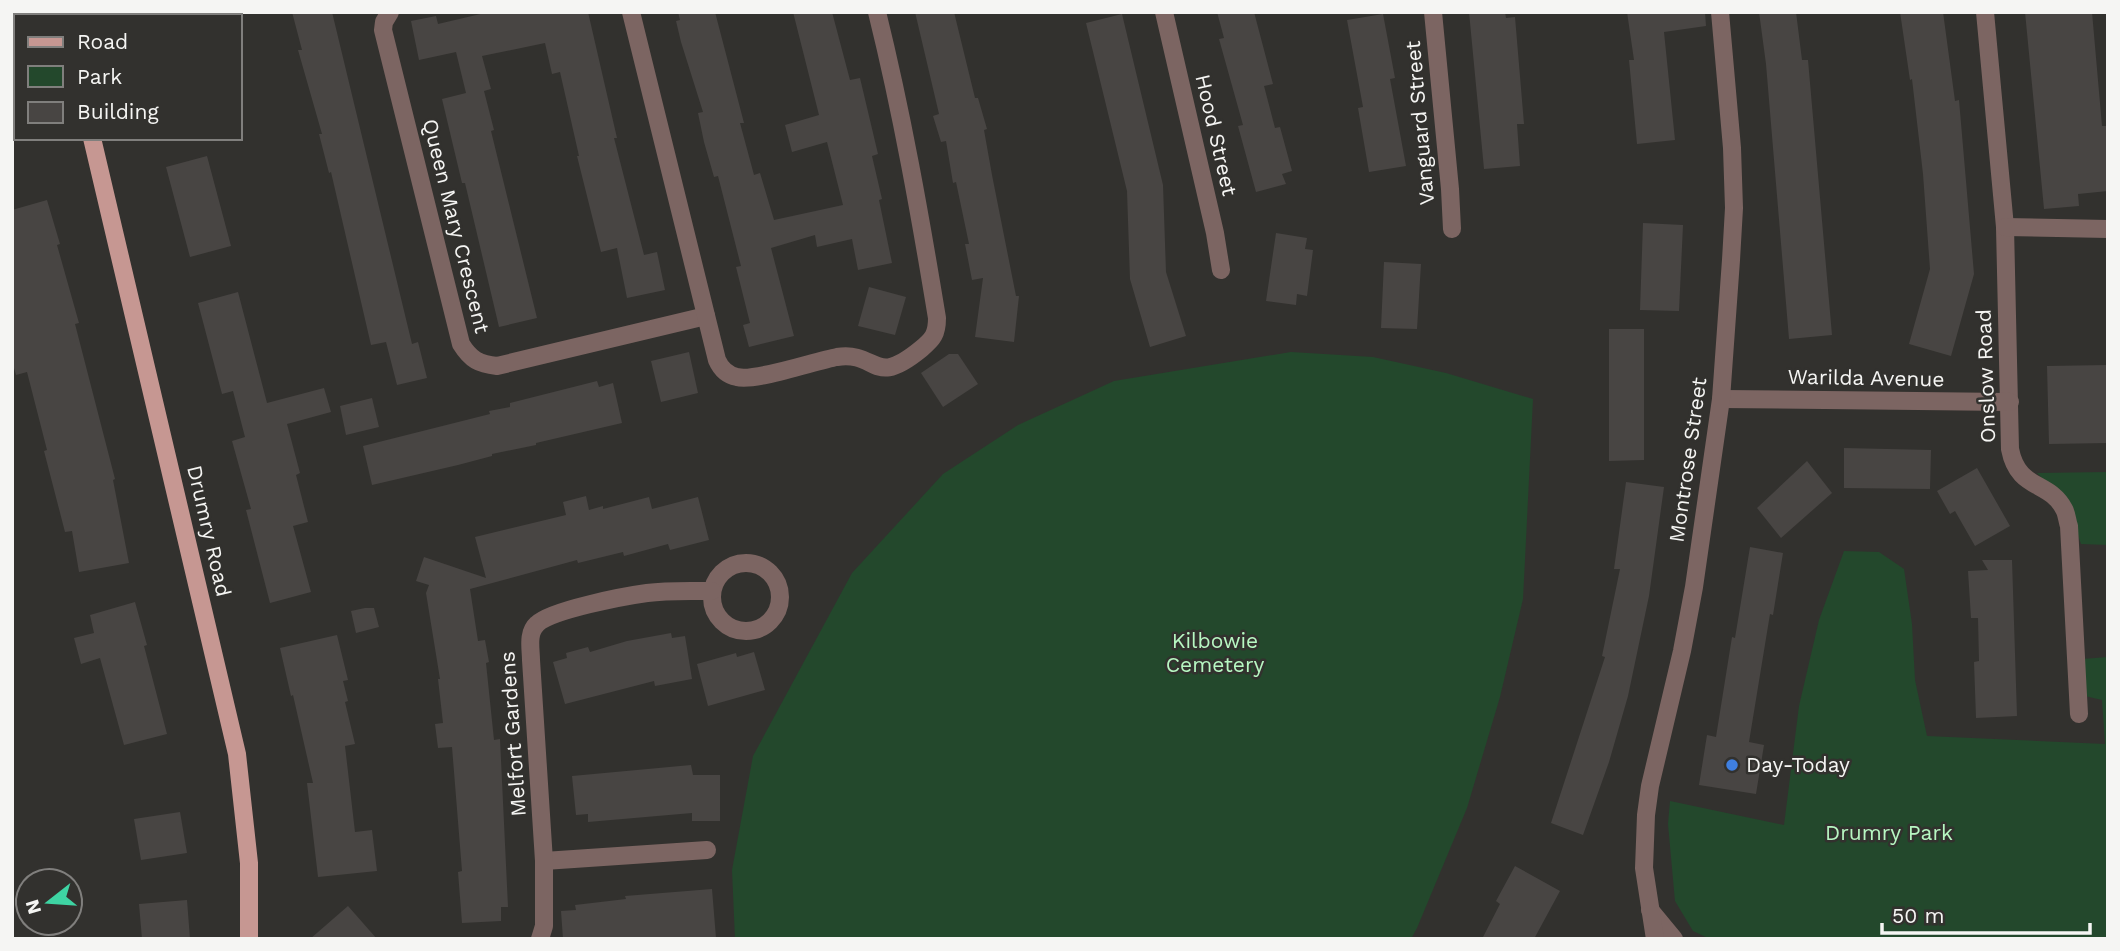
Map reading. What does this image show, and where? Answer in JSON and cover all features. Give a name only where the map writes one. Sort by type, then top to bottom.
[{"type":"main road","name":"Drumry Road","points":[[92,140],[237,754],[249,863],[249,939]]},
{"type":"street","name":"Queen Mary Crescent","points":[[390,12],[383,30],[461,344],[470,357],[480,364],[497,366],[706,316]]},
{"type":"street","points":[[631,12],[721,368],[729,374],[746,379],[845,356],[881,368],[893,368],[904,363],[934,338],[937,318],[918,206],[894,80],[877,12]]},
{"type":"street","name":"Hood Street","points":[[1164,12],[1216,233],[1221,270]]},
{"type":"street","name":"Vanguard Street","points":[[1433,12],[1452,229]]},
{"type":"street","name":"Montrose Street","points":[[1655,939],[1644,868],[1648,796],[1682,651],[1721,399],[1734,208],[1732,148],[1720,12]]},
{"type":"street","name":"Onslow Road","points":[[1985,12],[2005,227],[2010,449],[2012,462],[2020,475],[2051,494],[2064,509],[2069,526],[2079,713]]},
{"type":"street","points":[[2005,227],[2108,229]]},
{"type":"street","name":"Warilda Avenue","points":[[1721,399],[2010,402]]},
{"type":"street","name":"Melfort Gardens","points":[[540,939],[544,926],[544,861],[530,637],[534,625],[562,612],[648,593],[712,592]]},
{"type":"street","points":[[544,861],[707,850]]},
{"type":"street","points":[[1650,910],[1674,939]]},
{"type":"green space","name":"Kilbowie Cemetery","points":[[1291,352],[1373,357],[1446,373],[1533,399],[1523,599],[1500,697],[1467,808],[1411,939],[735,939],[732,870],[753,756],[852,573],[943,474],[1018,425],[1114,381]]},
{"type":"green space","points":[[2108,472],[2108,545],[2081,544],[2067,503],[2037,473]]},
{"type":"green space","name":"Drumry Park","points":[[1844,551],[1879,552],[1904,569],[1912,624],[1915,680],[1927,736],[2105,744],[2102,700],[2085,696],[2082,659],[2108,657],[2108,939],[1710,939],[1693,931],[1675,901],[1668,824],[1670,801],[1784,825],[1799,706],[1819,620]]},
{"type":"building","points":[[292,12],[332,12],[412,344],[418,342],[427,378],[397,385],[386,342],[371,345],[331,172],[329,173],[319,134],[322,134],[298,50],[302,50]]},
{"type":"building","points":[[489,12],[588,12],[617,138],[614,138],[644,255],[657,252],[665,290],[627,298],[617,248],[601,252],[560,72],[552,74],[545,43],[482,56],[491,89],[484,91],[494,130],[491,131],[537,318],[499,327],[442,99],[466,93],[456,52],[419,60],[411,21],[436,16],[438,24]]},
{"type":"building","points":[[678,12],[715,12],[744,123],[740,123],[754,175],[760,173],[774,220],[843,205],[827,142],[792,152],[785,125],[819,115],[793,12],[832,12],[850,80],[860,78],[878,154],[872,156],[892,263],[858,270],[852,239],[817,247],[815,235],[771,248],[794,336],[749,347],[743,325],[750,323],[736,267],[741,266],[718,176],[714,177],[704,142],[698,113],[703,112],[681,42],[676,21],[680,20]]},
{"type":"building","points":[[915,12],[954,12],[975,98],[978,98],[987,129],[984,130],[992,175],[1016,296],[1019,296],[1014,342],[975,337],[983,278],[972,280],[965,244],[969,244],[956,182],[953,183],[946,141],[941,142],[933,116],[939,114]]},
{"type":"building","points":[[1217,12],[1254,12],[1273,84],[1264,86],[1275,128],[1280,127],[1292,171],[1282,174],[1286,184],[1256,192],[1238,126],[1243,125],[1219,39],[1224,38]]},
{"type":"building","points":[[1469,12],[1505,12],[1506,18],[1515,17],[1524,124],[1517,124],[1520,166],[1484,169]]},
{"type":"building","points":[[1627,12],[1705,12],[1706,26],[1664,32],[1675,140],[1637,144],[1629,60],[1634,60]]},
{"type":"building","points":[[1759,12],[1796,12],[1802,60],[1808,60],[1832,335],[1789,339],[1766,64]]},
{"type":"building","points":[[1900,12],[1943,12],[1955,101],[1959,100],[1974,274],[1951,356],[1909,344],[1930,269],[1912,79],[1910,80]]},
{"type":"building","points":[[2025,12],[2092,12],[2102,126],[2108,126],[2108,191],[2078,194],[2079,206],[2044,209]]},
{"type":"building","points":[[1122,14],[1163,185],[1166,272],[1186,336],[1150,347],[1130,279],[1127,191],[1086,23]]},
{"type":"building","points":[[1383,14],[1395,78],[1390,79],[1406,166],[1369,172],[1358,108],[1363,107],[1347,20]]},
{"type":"building","points":[[207,156],[231,246],[190,257],[166,167]]},
{"type":"building","points":[[47,200],[60,244],[57,245],[79,323],[75,324],[115,479],[113,480],[129,563],[79,572],[72,531],[65,532],[27,372],[16,375],[12,361],[12,210]]},
{"type":"building","points":[[1643,223],[1683,225],[1679,311],[1640,310]]},
{"type":"building","points":[[1276,233],[1307,238],[1305,249],[1313,250],[1307,296],[1297,294],[1296,305],[1266,301]]},
{"type":"building","points":[[1384,262],[1421,264],[1417,329],[1381,328]]},
{"type":"building","points":[[869,287],[906,297],[895,335],[858,326]]},
{"type":"building","points":[[238,292],[267,403],[324,388],[331,412],[287,424],[300,473],[296,475],[308,522],[293,526],[311,592],[270,603],[246,510],[251,509],[232,441],[245,437],[233,391],[222,394],[198,303]]},
{"type":"building","points":[[1609,329],[1644,329],[1644,460],[1609,461]]},
{"type":"building","points":[[689,352],[698,393],[661,402],[651,361]]},
{"type":"building","points":[[949,354],[958,354],[978,384],[943,407],[921,373]]},
{"type":"building","points":[[2108,365],[2108,443],[2049,444],[2047,366]]},
{"type":"building","points":[[597,381],[599,387],[613,383],[622,423],[372,485],[363,446],[490,414],[489,411],[510,407],[510,403]]},
{"type":"building","points":[[372,398],[379,427],[346,435],[340,406]]},
{"type":"building","points":[[1844,448],[1931,450],[1930,489],[1844,488]]},
{"type":"building","points":[[1807,461],[1832,493],[1781,538],[1757,508]]},
{"type":"building","points":[[1977,468],[2010,526],[1975,546],[1955,511],[1950,514],[1937,491]]},
{"type":"building","points":[[1626,482],[1664,487],[1649,596],[1628,696],[1609,762],[1583,835],[1551,823],[1605,657],[1602,656],[1620,569],[1614,569]]},
{"type":"building","points":[[586,496],[589,510],[649,497],[652,509],[698,497],[709,540],[670,550],[668,544],[624,556],[623,552],[578,563],[577,560],[470,589],[478,641],[485,640],[489,662],[486,663],[494,740],[500,739],[508,907],[501,907],[501,921],[462,923],[458,872],[462,871],[452,747],[438,748],[435,724],[443,723],[440,679],[426,593],[429,585],[416,581],[424,557],[486,578],[475,537],[566,515],[563,502]]},
{"type":"building","points":[[1750,547],[1783,553],[1749,742],[1764,745],[1756,794],[1699,785],[1707,735],[1716,737]]},
{"type":"building","points":[[1982,560],[2012,560],[2017,716],[1976,718],[1974,662],[1979,661],[1978,618],[1971,618],[1968,571],[1988,570]]},
{"type":"building","points":[[135,602],[167,734],[124,745],[100,658],[81,664],[74,638],[94,633],[90,615]]},
{"type":"building","points":[[374,608],[379,627],[356,633],[351,611]]},
{"type":"building","points":[[671,633],[672,638],[685,636],[692,679],[655,686],[654,681],[565,704],[553,662],[567,658],[566,653],[588,647],[590,652],[627,641]]},
{"type":"building","points":[[337,635],[348,680],[343,681],[348,701],[345,702],[355,744],[345,746],[355,832],[372,830],[377,871],[318,877],[307,783],[313,783],[280,648]]},
{"type":"building","points":[[754,652],[765,690],[708,706],[697,664],[736,653],[737,657]]},
{"type":"building","points":[[691,765],[693,775],[720,775],[720,821],[692,821],[692,813],[588,822],[588,814],[576,815],[572,776]]},
{"type":"building","points":[[180,812],[187,853],[141,860],[134,819]]},
{"type":"building","points":[[1515,866],[1560,891],[1534,939],[1482,939],[1500,904],[1496,901]]},
{"type":"building","points":[[712,889],[716,938],[563,939],[561,911],[576,910],[575,905],[626,899],[625,896]]},
{"type":"building","points":[[187,900],[190,939],[142,939],[139,904]]},
{"type":"building","points":[[348,906],[377,939],[310,939]]},
{"type":"place","name":"Day-Today","points":[[1732,765]]}]
